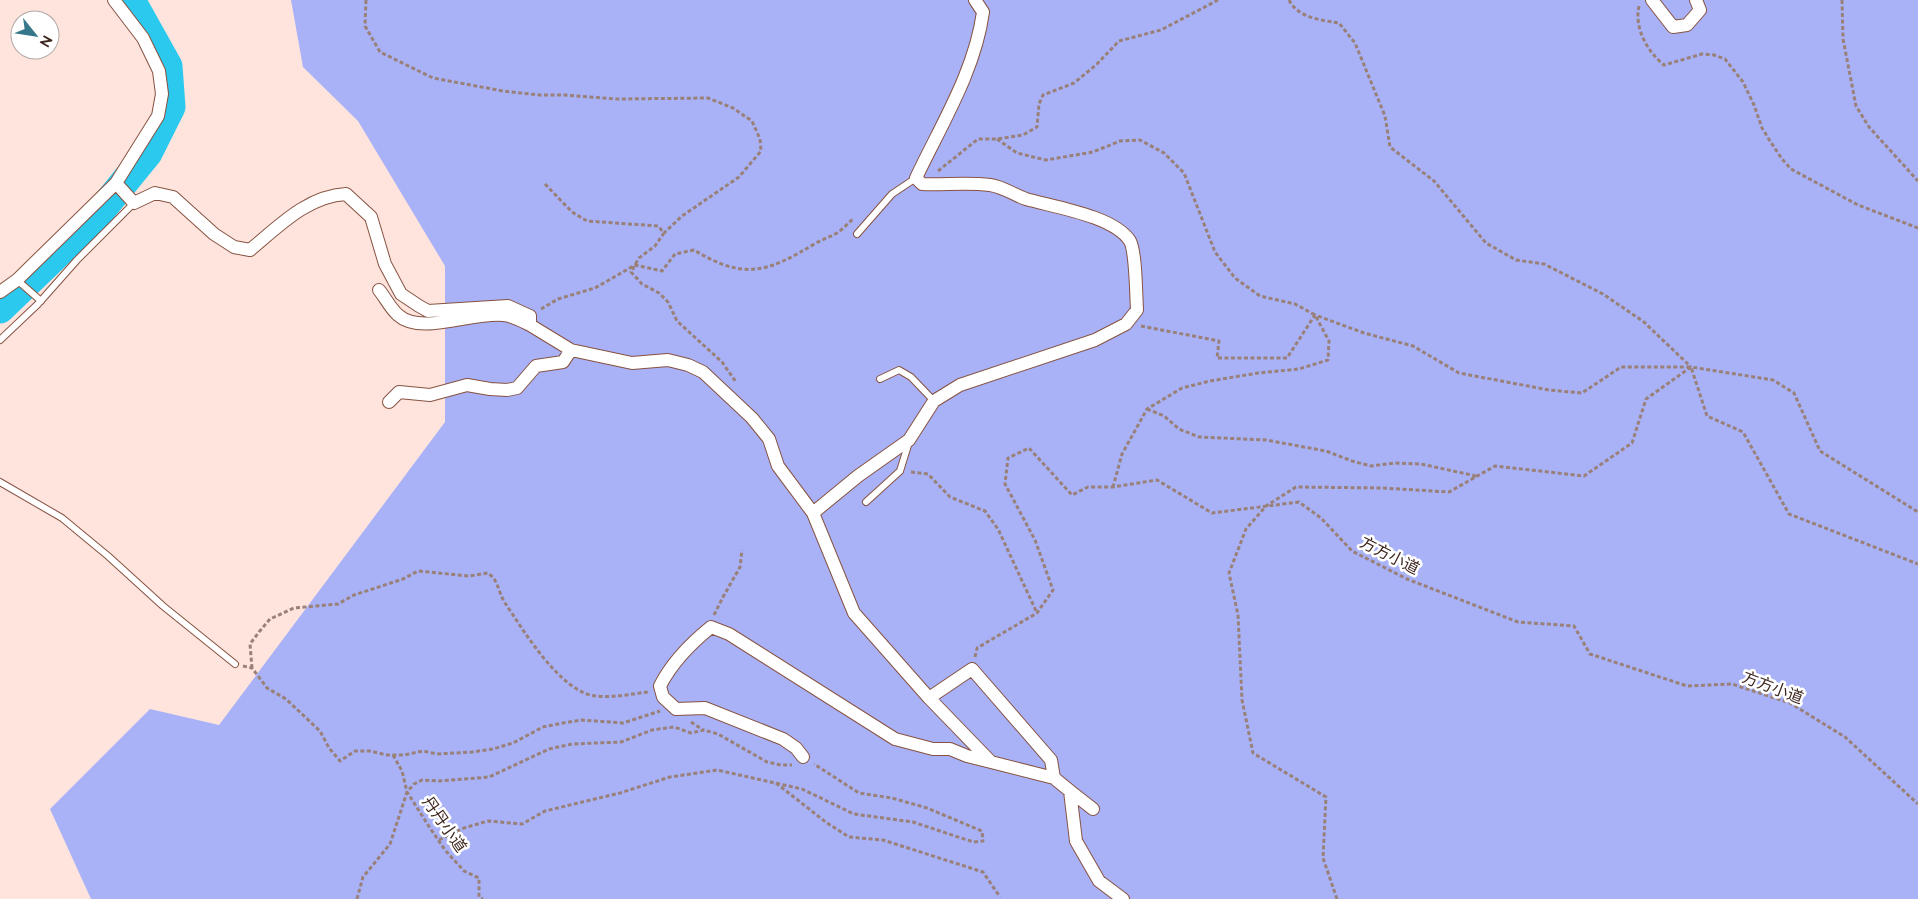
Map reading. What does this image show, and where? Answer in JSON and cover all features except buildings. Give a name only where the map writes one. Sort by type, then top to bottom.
[{"type":"street","points":[[0,292],[17,280],[116,183],[158,116],[162,94],[159,71],[143,38],[114,0]]},
{"type":"street","points":[[813,513],[858,476],[909,440],[934,401],[960,384],[1095,340],[1126,324],[1137,310],[1132,244],[1126,236],[1116,229],[1096,218],[1023,198],[1009,190],[991,185],[919,181],[973,56],[982,12],[975,0]]},
{"type":"street","points":[[1652,0],[1673,27],[1687,25],[1700,10],[1696,0]]},
{"type":"street","points":[[116,183],[134,203],[155,193],[173,198],[214,234],[234,246],[250,250],[297,211],[323,199],[346,194],[371,216],[385,264],[401,294],[428,312],[508,306],[571,350],[632,363],[668,360],[688,365],[703,372],[752,418],[769,438],[778,466],[813,513],[854,613],[929,698],[991,762]]},
{"type":"street","points":[[379,290],[398,315],[408,320],[425,324],[482,315],[505,315],[530,320]]},
{"type":"street","points":[[389,402],[399,392],[430,395],[467,385],[490,390],[517,388],[536,366],[563,362],[571,350]]},
{"type":"street","points":[[803,757],[796,748],[783,739],[705,708],[676,709],[663,697],[661,692],[660,686],[666,673],[694,641],[711,627],[729,634],[895,740],[933,749],[950,749],[967,756],[1054,778],[1093,809]]},
{"type":"street","points":[[929,698],[972,669],[1051,760],[1054,778]]},
{"type":"street","points":[[1070,791],[1076,841],[1099,881],[1123,899]]},
{"type":"lane","points":[[857,234],[892,194],[919,181]]},
{"type":"lane","points":[[0,340],[134,203]]},
{"type":"lane","points":[[17,280],[40,301]]},
{"type":"lane","points":[[880,379],[900,370],[911,377],[934,401]]},
{"type":"lane","points":[[866,502],[900,471],[909,440]]},
{"type":"lane","points":[[0,482],[62,518],[108,556],[163,606],[235,664]]},
{"type":"path","points":[[366,0],[365,26],[380,52],[433,78],[503,91],[538,95],[565,94],[617,99],[708,98],[733,108],[752,122],[760,139],[761,151],[738,177],[682,216],[664,233],[655,246],[639,258],[631,272],[642,284],[659,293],[668,302],[677,321],[722,362],[737,384]]},
{"type":"path","points":[[919,181],[978,139],[997,139],[1023,135],[1037,127],[1039,104],[1043,95],[1074,83],[1096,65],[1119,41],[1161,30],[1218,0]]},
{"type":"path","points":[[1289,0],[1292,6],[1311,18],[1339,22],[1355,43],[1385,116],[1390,147],[1434,181],[1486,243],[1516,260],[1544,264],[1603,294],[1644,322],[1691,367],[1707,416],[1742,432],[1789,514],[1918,564]]},
{"type":"path","points":[[1641,0],[1637,14],[1644,43],[1664,65],[1702,54],[1714,55],[1725,59],[1742,82],[1754,105],[1762,128],[1782,159],[1792,169],[1858,205],[1918,228]]},
{"type":"path","points":[[1842,0],[1843,40],[1856,106],[1869,127],[1918,181]]},
{"type":"path","points":[[997,139],[1017,153],[1046,160],[1093,152],[1120,141],[1140,140],[1164,153],[1184,174],[1214,252],[1235,278],[1260,296],[1295,304],[1364,333],[1413,346],[1460,373],[1549,390],[1582,393],[1622,367],[1691,367],[1773,380],[1794,393],[1820,451],[1918,512]]},
{"type":"path","points":[[545,184],[572,212],[587,221],[658,226],[664,233]]},
{"type":"path","points":[[530,320],[558,299],[595,288],[635,265],[662,271],[675,254],[694,250],[710,260],[728,267],[758,270],[773,266],[797,255],[838,232],[852,220],[869,219]]},
{"type":"path","points":[[1126,324],[1219,341],[1217,358],[1288,358],[1315,314]]},
{"type":"path","points":[[1114,487],[1122,454],[1147,409],[1182,388],[1258,373],[1299,369],[1328,360],[1329,341],[1315,314]]},
{"type":"path","points":[[1337,899],[1323,858],[1326,797],[1253,753],[1242,700],[1238,615],[1230,573],[1246,529],[1266,506],[1296,487],[1383,488],[1449,492],[1495,466],[1584,476],[1632,443],[1646,399],[1691,367]]},
{"type":"path","points":[[1147,409],[1164,416],[1179,429],[1199,437],[1266,440],[1326,450],[1352,461],[1371,466],[1394,463],[1421,464],[1477,476]]},
{"type":"path","name":"方方小道","points":[[972,669],[977,648],[1037,613],[1053,590],[1035,540],[1005,484],[1008,458],[1029,448],[1072,495],[1088,488],[1114,487],[1157,480],[1212,513],[1299,502],[1321,518],[1352,551],[1407,579],[1518,622],[1574,626],[1590,654],[1687,686],[1732,684],[1790,704],[1845,737],[1918,804]]},
{"type":"path","points":[[900,471],[928,474],[950,497],[985,511],[998,529],[1037,613]]},
{"type":"path","points":[[711,627],[716,610],[740,567],[742,550]]},
{"type":"path","points":[[439,840],[464,828],[488,821],[522,824],[545,811],[620,793],[670,777],[717,770],[802,789],[854,814],[913,822],[974,842],[984,841],[982,831],[927,808],[892,798],[859,793],[803,757],[794,764],[781,765],[768,762],[718,734],[704,730],[676,709],[651,713],[623,723],[582,720],[543,727],[513,743],[486,750],[456,754],[438,754],[422,751],[393,755],[370,751],[355,751],[340,761],[329,748],[320,730],[286,699],[267,688],[252,668],[250,644],[270,619],[294,608],[338,604],[354,594],[403,579],[418,571],[469,576],[488,574],[496,579],[501,597],[542,657],[567,682],[589,694],[608,696],[652,691],[661,692]]},
{"type":"path","points":[[235,664],[252,668]]},
{"type":"path","points":[[357,899],[363,877],[390,844],[407,792],[414,784],[422,780],[439,781],[489,777],[549,749],[572,744],[621,742],[652,730],[674,727],[691,733],[704,730]]},
{"type":"path","name":"丹丹小道","points":[[393,755],[402,771],[407,792],[439,840],[464,871],[479,878],[479,897],[482,899]]},
{"type":"path","points":[[776,783],[827,824],[850,837],[883,840],[983,872],[1000,898]]},
{"type":"shaded area","points":[[291,0],[1918,0],[1918,899],[91,899],[50,809],[150,709],[219,725],[445,422],[445,266],[358,121],[303,67]]},
{"type":"waterway","points":[[0,309],[95,218],[148,153],[171,107],[168,66],[131,0]]}]
